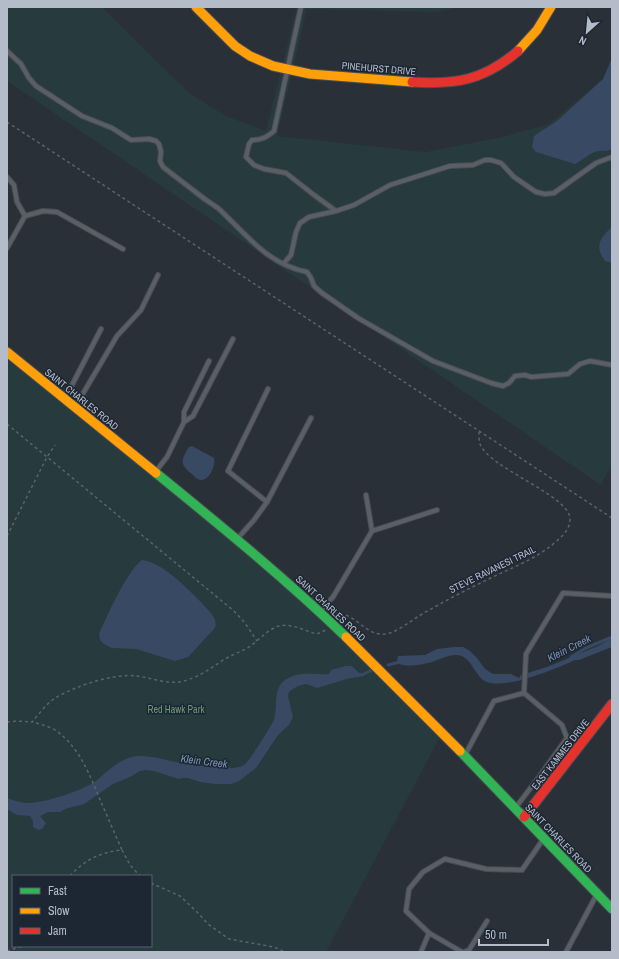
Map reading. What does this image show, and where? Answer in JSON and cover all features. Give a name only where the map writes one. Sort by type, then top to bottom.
[{"type":"street","name":"PINEHURST DRIVE","points":[[196,7],[226,38],[238,48],[251,57],[271,66],[296,72],[430,83],[472,78],[503,63],[521,50],[541,26],[552,7]]},
{"type":"street","name":"SAINT CHARLES ROAD","points":[[7,352],[237,539],[319,611],[465,756],[612,909]]},
{"type":"street","name":"EAST KAMMES DRIVE","points":[[524,817],[612,704]]},
{"type":"lane","points":[[301,7],[274,131],[260,140],[252,140],[249,144],[246,157],[254,165],[264,169],[286,173],[336,211]]},
{"type":"lane","points":[[7,51],[22,64],[29,78],[36,86],[82,116],[112,128],[131,140],[156,140],[159,144],[161,152],[160,161],[163,167],[218,209],[263,252],[275,260],[307,272],[314,286],[322,293],[358,318],[419,354],[491,384],[503,386],[509,383],[515,376],[525,375],[531,377],[568,374],[580,364],[590,361],[612,366]]},
{"type":"lane","points":[[284,264],[291,255],[296,232],[300,223],[309,217],[354,205],[390,185],[450,166],[473,165],[484,160],[491,160],[501,163],[514,177],[536,192],[545,194],[554,193],[596,163],[612,157]]},
{"type":"lane","points":[[7,177],[14,185],[17,202],[25,216]]},
{"type":"lane","points":[[7,248],[25,216],[43,211],[57,212],[124,249]]},
{"type":"lane","points":[[75,407],[117,336],[142,310],[158,275]]},
{"type":"lane","points":[[62,397],[71,387],[101,329]]},
{"type":"lane","points":[[184,422],[193,416],[233,339]]},
{"type":"lane","points":[[154,472],[167,457],[184,422],[184,412],[209,362]]},
{"type":"lane","points":[[267,502],[228,471],[268,389]]},
{"type":"lane","points":[[237,539],[254,520],[267,502],[311,418]]},
{"type":"lane","points":[[319,611],[333,597],[372,531],[366,495]]},
{"type":"lane","points":[[372,531],[437,510]]},
{"type":"lane","points":[[524,693],[526,654],[563,593],[612,596]]},
{"type":"lane","points":[[465,756],[494,701],[524,693]]},
{"type":"lane","points":[[515,809],[567,738],[562,725],[524,693]]},
{"type":"lane","points":[[487,921],[469,950],[463,952],[429,933],[406,911],[410,889],[423,872],[445,859],[486,869],[522,870],[544,838]]},
{"type":"lane","points":[[566,952],[598,894]]},
{"type":"lane","points":[[421,952],[429,933]]},
{"type":"path","points":[[7,122],[612,518]]},
{"type":"path","points":[[7,424],[234,611],[245,623],[257,641]]},
{"type":"path","name":"STEVE RAVANESI TRAIL","points":[[337,620],[345,615],[351,617],[373,633],[386,634],[447,599],[532,558],[562,536],[568,528],[570,518],[568,511],[540,489],[489,456],[480,443],[479,432]]},
{"type":"path","points":[[7,536],[47,456],[55,445]]},
{"type":"path","points":[[32,722],[46,706],[55,699],[100,680],[123,676],[135,676],[176,683],[194,678],[210,670],[219,662],[248,648],[279,626],[294,627],[317,634],[329,627]]},
{"type":"path","points":[[7,722],[32,722],[50,728],[66,739],[88,770],[122,850],[130,865],[139,875]]},
{"type":"path","points":[[71,875],[87,861],[100,854],[122,850]]},
{"type":"path","points":[[152,883],[180,896],[208,924],[228,939],[267,946],[285,952]]},
{"type":"path","points":[[7,952],[21,947]]},
{"type":"green space","points":[[7,7],[102,7],[189,93],[226,116],[266,131],[297,7],[462,7],[436,12],[307,9],[277,136],[426,152],[503,137],[549,124],[603,79],[612,58],[612,464],[601,485],[7,81]]},
{"type":"green space","name":"Red Hawk Park","points":[[7,351],[311,602],[442,733],[326,952],[7,952]]},
{"type":"water","points":[[612,58],[612,149],[593,153],[575,164],[536,152],[532,147],[534,136],[557,121],[603,79]]},
{"type":"water","points":[[612,227],[612,263],[605,261],[599,247],[604,235]]},
{"type":"water","points":[[192,446],[214,458],[214,465],[211,472],[204,480],[197,478],[183,465],[184,455],[189,447]]},
{"type":"water","points":[[142,560],[158,566],[174,577],[202,603],[215,620],[216,624],[214,629],[188,657],[175,661],[136,649],[112,648],[100,640],[99,634],[118,594],[130,574]]},
{"type":"water","points":[[612,638],[612,647],[514,682],[490,683],[479,676],[468,660],[456,655],[416,665],[403,665],[399,664],[397,661],[398,656],[425,655],[437,649],[463,647],[470,651],[485,669],[493,674],[511,674],[519,678],[521,675],[547,667],[598,646]]},
{"type":"water","points":[[352,666],[362,676],[317,688],[306,684],[298,686],[289,692],[288,696],[293,717],[289,725],[278,735],[256,768],[239,781],[231,784],[215,784],[200,782],[188,778],[179,779],[154,771],[140,771],[113,784],[84,804],[65,809],[60,812],[48,812],[40,816],[46,823],[42,829],[38,830],[33,827],[33,821],[30,816],[17,815],[7,809],[7,798],[24,803],[32,803],[72,793],[96,781],[120,762],[131,757],[149,757],[196,765],[230,768],[236,768],[244,765],[265,736],[274,720],[278,689],[286,679],[293,676],[306,674],[329,674],[331,670]]},
{"type":"waterway","name":"Klein Creek","points":[[571,657],[586,648],[612,637]]},
{"type":"waterway","name":"Klein Creek","points":[[388,665],[400,662]]},
{"type":"waterway","name":"Klein Creek","points":[[356,674],[362,675],[374,669]]},
{"type":"traffic: fast","points":[[156,473],[277,574],[346,637]]},
{"type":"traffic: fast","points":[[460,751],[612,909]]},
{"type":"traffic: slow","points":[[196,7],[235,46],[250,56],[273,66],[310,74],[412,82]]},
{"type":"traffic: slow","points":[[518,51],[537,30],[551,7]]},
{"type":"traffic: slow","points":[[7,352],[156,473]]},
{"type":"traffic: slow","points":[[346,637],[460,751]]},
{"type":"traffic: jam","points":[[412,82],[428,83],[456,81],[469,78],[493,68],[518,51]]},
{"type":"traffic: jam","points":[[524,817],[612,704]]}]
